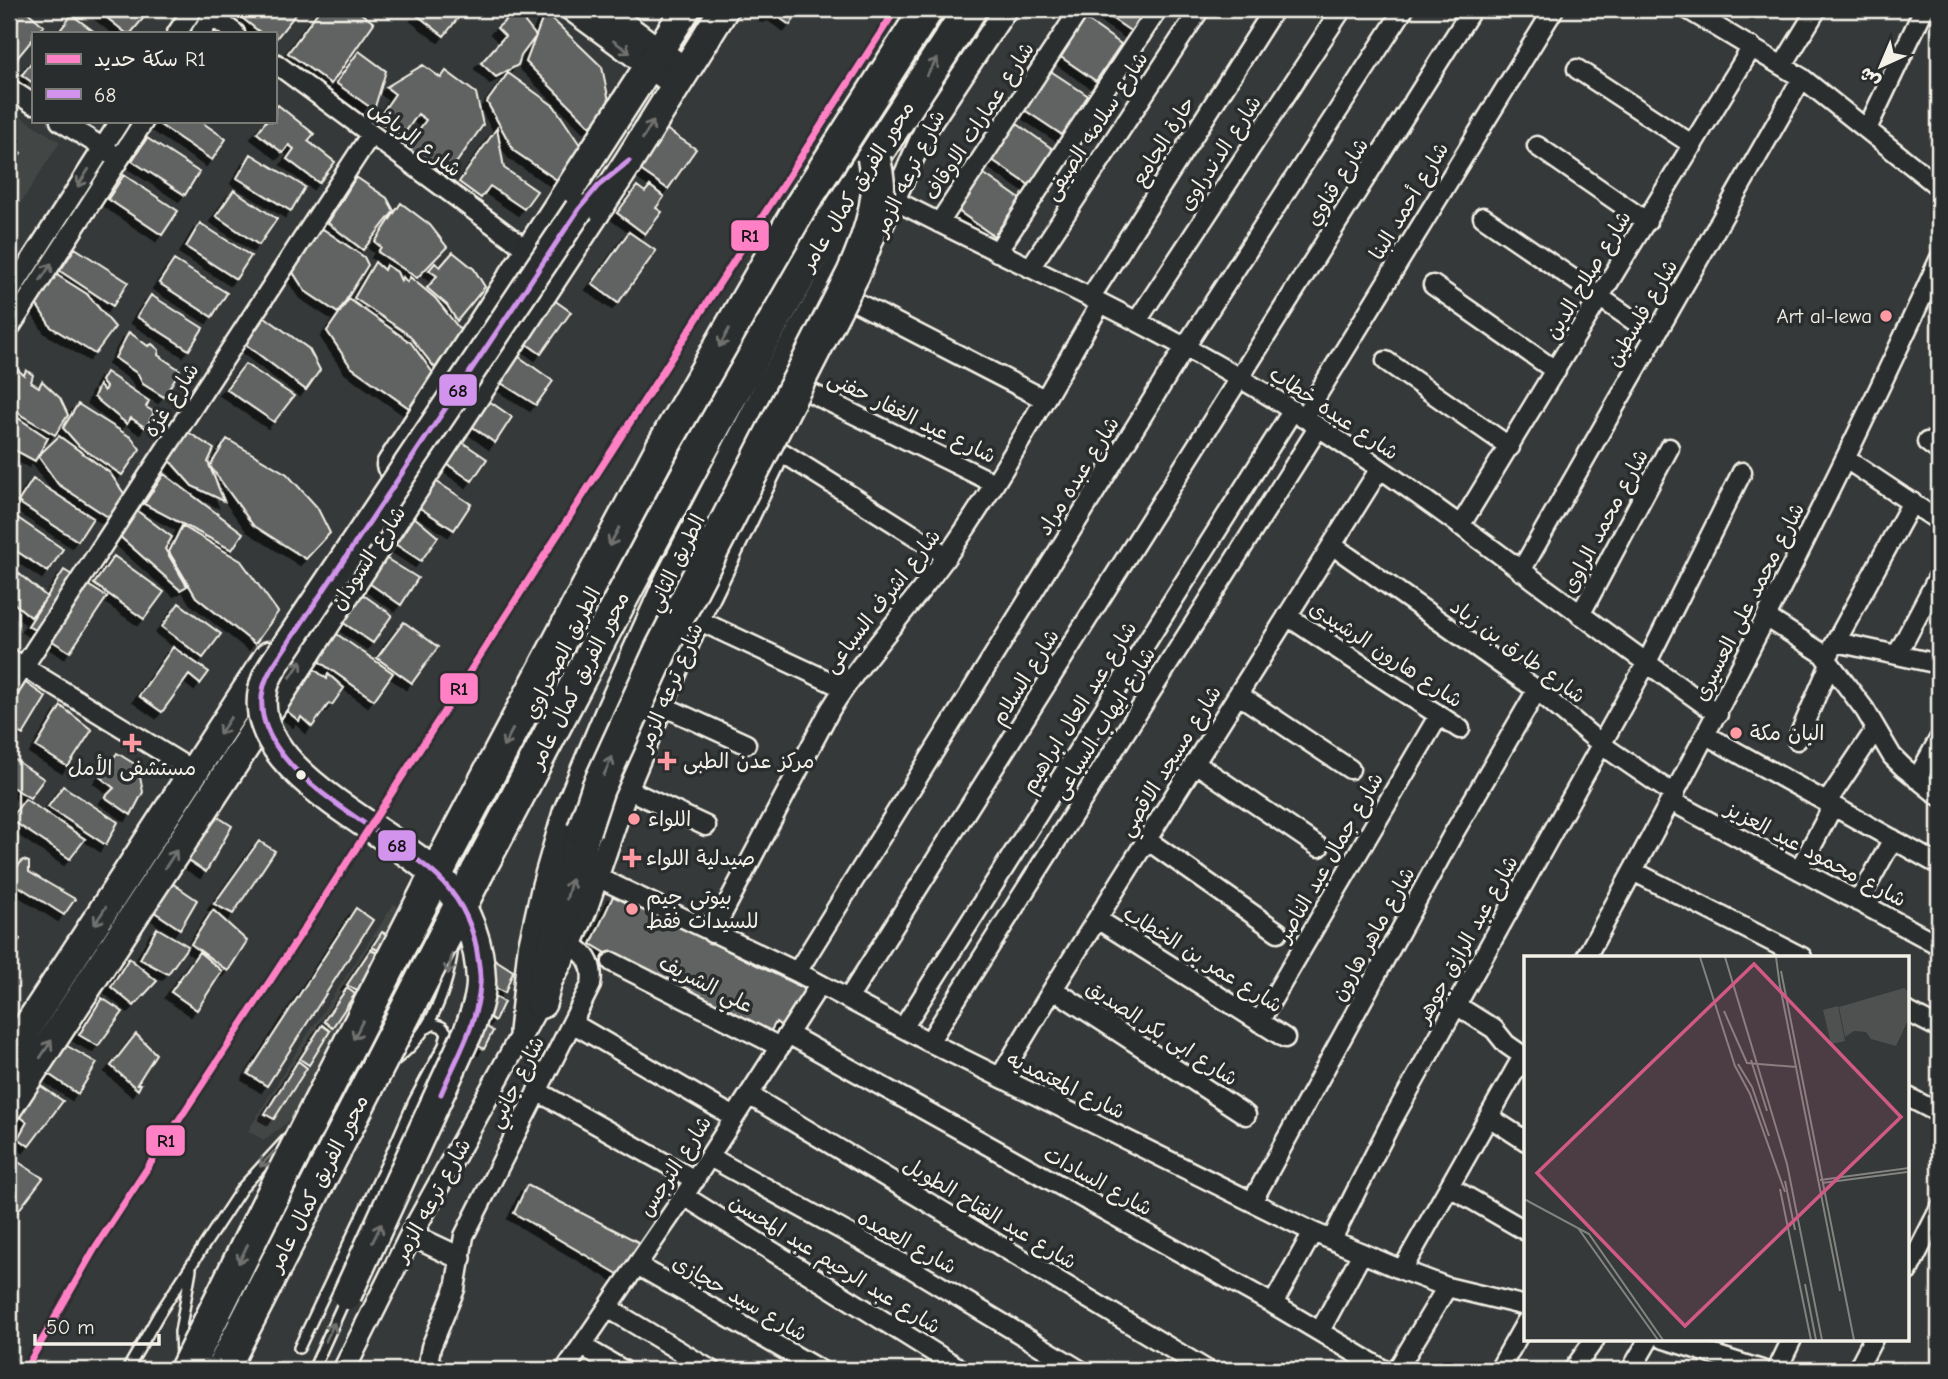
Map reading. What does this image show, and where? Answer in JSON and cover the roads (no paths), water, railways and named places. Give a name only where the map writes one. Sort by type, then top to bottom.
[{"type":"highway","name":"محور الفريق كمال عامر","points":[[185,1370],[446,855],[638,493],[774,252],[928,9]]},
{"type":"highway","name":"محور الفريق كمال عامر","points":[[222,1370],[643,554],[830,225],[970,9]]},
{"type":"highway","points":[[540,1002],[584,830],[603,777],[662,650],[853,274],[862,252],[878,187],[874,158]]},
{"type":"main road","name":"شارع السودان","points":[[9,1055],[195,772],[685,9]]},
{"type":"main road","name":"شارع السودان","points":[[9,1106],[629,161],[724,9]]},
{"type":"main road","points":[[347,1295],[468,1032],[477,1006],[481,982],[477,948],[469,921],[457,899],[443,882],[401,847],[306,781],[288,764],[274,746],[266,728],[261,710],[262,691],[267,677],[291,639],[579,209],[598,186],[629,161]]},
{"type":"street","points":[[178,32],[193,9]]},
{"type":"street","points":[[570,9],[654,58],[680,77]]},
{"type":"street","points":[[605,9],[654,58]]},
{"type":"street","name":"شارع ترعه الزمر","points":[[344,1370],[411,1235],[567,952],[597,877],[627,789],[698,620],[809,392],[848,298],[925,131],[1006,9]]},
{"type":"street","name":"شارع عمارات الاوقاف","points":[[939,223],[1080,9]]},
{"type":"street","points":[[997,252],[1158,9]]},
{"type":"street","name":"شارع سلامه الصيفى","points":[[1030,268],[1200,9]]},
{"type":"street","name":"حارة الجامع","points":[[1096,300],[1274,9]]},
{"type":"street","name":"شارع الدندراوى","points":[[1137,321],[1342,9]]},
{"type":"street","name":"شارع عبده مراد","points":[[797,972],[1185,347],[1405,9]]},
{"type":"street","name":"شارع قناوي","points":[[1240,379],[1472,9]]},
{"type":"street","name":"شارع أحمد البنا","points":[[1305,419],[1554,9]]},
{"type":"street","points":[[1687,9],[1716,16],[1752,47],[1802,78],[1935,185],[1939,165]]},
{"type":"street","points":[[1783,65],[1816,9]]},
{"type":"street","points":[[1867,129],[1918,11]]},
{"type":"street","points":[[202,32],[215,13],[234,32]]},
{"type":"street","name":"شارع صلاح الدين","points":[[1460,526],[1752,47]]},
{"type":"street","name":"شارع الرياض","points":[[276,64],[529,251]]},
{"type":"street","points":[[1577,69],[1693,145]]},
{"type":"street","name":"شارع فلسطين","points":[[1521,571],[1802,78]]},
{"type":"street","points":[[9,88],[32,103]]},
{"type":"street","points":[[62,122],[120,159]]},
{"type":"street","points":[[9,294],[119,122]]},
{"type":"street","points":[[9,329],[14,310],[143,122]]},
{"type":"street","name":"الطريق الثاني","points":[[520,1034],[529,948],[543,886],[564,813],[606,712],[667,577],[767,383],[904,152],[925,131]]},
{"type":"street","name":"شارع غزه","points":[[9,689],[16,663],[371,134]]},
{"type":"street","points":[[1537,146],[1647,222]]},
{"type":"street","name":"شارع عبده خطاب","points":[[894,200],[1137,321],[1305,419],[1460,526],[1718,714]]},
{"type":"street","points":[[1483,216],[1656,336]]},
{"type":"street","name":"شارع محمد على العسيرى","points":[[1587,956],[1718,714],[1937,272]]},
{"type":"street","points":[[1433,285],[1556,371]]},
{"type":"street","points":[[848,298],[1044,399]]},
{"type":"street","name":"شارع اشرف السباعى","points":[[712,933],[830,709],[947,556],[995,483],[1044,399],[1096,300]]},
{"type":"street","points":[[1386,361],[1510,447]]},
{"type":"street","name":"شارع السلام","points":[[848,999],[1240,379]]},
{"type":"street","name":"شارع عبد الغفار حفنى","points":[[809,392],[995,483]]},
{"type":"street","name":"شارع عبد العال ابراهيم","points":[[903,1028],[1305,419]]},
{"type":"street","name":"شارع ايهاب السباعى","points":[[929,1042],[1305,419]]},
{"type":"street","name":"شارع محمد الراوى","points":[[1580,615],[1669,448]]},
{"type":"street","points":[[780,450],[947,556]]},
{"type":"street","points":[[1846,459],[1939,521]]},
{"type":"street","name":"شارع مسجد الاقصي","points":[[1000,1077],[1379,470]]},
{"type":"street","name":"شارع عبد الرازق جوهر","points":[[1332,1240],[1389,1126],[1646,664],[1742,472]]},
{"type":"street","points":[[1797,740],[1836,642],[1912,502]]},
{"type":"street","name":"شارع طارق بن زياد","points":[[1332,545],[1537,690],[1602,745],[1673,798]]},
{"type":"street","points":[[1897,655],[1939,575]]},
{"type":"street","name":"شارع هارون الرشيدى","points":[[1287,617],[1460,729]]},
{"type":"street","points":[[1766,617],[1813,645],[1829,661],[1865,710],[1892,755],[1939,796]]},
{"type":"street","points":[[698,620],[844,688]]},
{"type":"street","points":[[1836,642],[1939,664]]},
{"type":"street","points":[[16,663],[195,772]]},
{"type":"street","name":"شارع ماهر هارون","points":[[1252,1202],[1446,847],[1537,690]]},
{"type":"street","points":[[1239,695],[1350,769]]},
{"type":"street","points":[[663,706],[746,744]]},
{"type":"street","name":"شارع جمال عبد الناصر","points":[[1259,1022],[1439,715]]},
{"type":"street","points":[[1799,870],[1830,804],[1875,730]]},
{"type":"street","points":[[1706,735],[1939,865]]},
{"type":"street","points":[[1917,779],[1939,739]]},
{"type":"street","points":[[1195,763],[1319,847]]},
{"type":"street","points":[[627,789],[706,826]]},
{"type":"street","name":"شارع محمود عبد العزيز","points":[[1673,798],[1939,945]]},
{"type":"street","points":[[1858,902],[1893,839]]},
{"type":"street","points":[[1146,840],[1278,932]]},
{"type":"street","points":[[1633,871],[1794,956]]},
{"type":"street","name":"شارع المعتمديه","points":[[597,877],[797,972],[929,1042],[1313,1232],[1447,1287],[1524,1306]]},
{"type":"street","name":"شارع عمر بن الخطاب","points":[[1097,919],[1285,1038]]},
{"type":"street","name":"شارع جانبي","points":[[438,1370],[430,1363],[431,1347],[454,1289],[467,1228],[591,985],[567,952]]},
{"type":"street","name":"علي الشريف","points":[[612,962],[784,1041]]},
{"type":"street","name":"شارع النرجس","points":[[565,1370],[695,1180],[820,984]]},
{"type":"street","name":"شارع ابى بكر الصديق","points":[[1053,989],[1246,1115]]},
{"type":"street","points":[[1456,1005],[1494,1029],[1506,1044],[1524,1056]]},
{"type":"street","points":[[1910,1013],[1939,1028]]},
{"type":"street","points":[[572,1023],[734,1117]]},
{"type":"street","name":"شارع السادات","points":[[784,1041],[1273,1304],[1384,1370]]},
{"type":"street","points":[[1402,1270],[1524,1060]]},
{"type":"street","points":[[537,1091],[695,1180]]},
{"type":"street","name":"شارع عبد الفتاح الطويل","points":[[749,1095],[1207,1370]]},
{"type":"street","points":[[1910,1098],[1933,1110]]},
{"type":"street","points":[[1489,1117],[1524,1140]]},
{"type":"street","name":"شارع العمده","points":[[710,1157],[909,1267],[1080,1370]]},
{"type":"street","points":[[1450,1187],[1524,1230]]},
{"type":"street","name":"شارع عبد الرحيم عبد المحسن","points":[[684,1196],[962,1370]]},
{"type":"street","points":[[1910,1261],[1939,1210]]},
{"type":"street","points":[[1273,1304],[1313,1232]]},
{"type":"street","points":[[411,1235],[461,1251]]},
{"type":"street","points":[[1320,1331],[1362,1253]]},
{"type":"street","name":"شارع سيد حجازى","points":[[638,1265],[820,1370]]},
{"type":"street","points":[[1397,1370],[1447,1287]]},
{"type":"street","points":[[608,1308],[711,1370]]},
{"type":"street","points":[[1499,1370],[1524,1326]]},
{"type":"street","points":[[1573,1370],[1594,1340]]},
{"type":"street","points":[[1631,1370],[1647,1340]]},
{"type":"street","points":[[1672,1340],[1703,1344],[1762,1370]]},
{"type":"street","points":[[1777,1370],[1792,1340]]},
{"type":"street","points":[[1857,1370],[1872,1340]]},
{"type":"street","points":[[582,1346],[623,1370]]},
{"type":"lane","points":[[790,263],[809,228],[837,152],[868,88],[918,9]]},
{"type":"lane","name":"الطريق الصحراوي","points":[[602,613],[694,441]]},
{"type":"lane","name":"الطريق الصحراوي","points":[[127,1370],[159,1314],[242,1188],[270,1155],[349,1089],[407,1052],[426,1029],[442,994],[451,964],[457,919],[471,869],[557,698]]},
{"type":"lane","points":[[299,1348],[414,1101],[444,1045],[447,1033],[442,1027],[434,1024],[426,1029]]},
{"type":"lane","points":[[185,1370],[180,1357],[180,1332],[192,1264]]},
{"type":"lane","points":[[313,1370],[347,1295]]},
{"type":"railway","points":[[25,1370],[95,1248],[308,923],[896,9]]},
{"type":"rail line","name":"R1","points":[[25,1370],[95,1248],[308,923],[896,9]]},
{"type":"place","name":"Art al-lewa","points":[[1886,316]]},
{"type":"place","name":"البان مكة","points":[[1736,733]]},
{"type":"place","name":"مستشفى الأمل","points":[[132,743]]},
{"type":"place","name":"مركز عدن الطبى","points":[[667,761]]},
{"type":"place","name":"اللواء","points":[[634,819]]},
{"type":"place","name":"صيدلية اللواء","points":[[632,858]]},
{"type":"place","name":"بيوتى جيم للسيدات فقط","points":[[632,909]]}]
